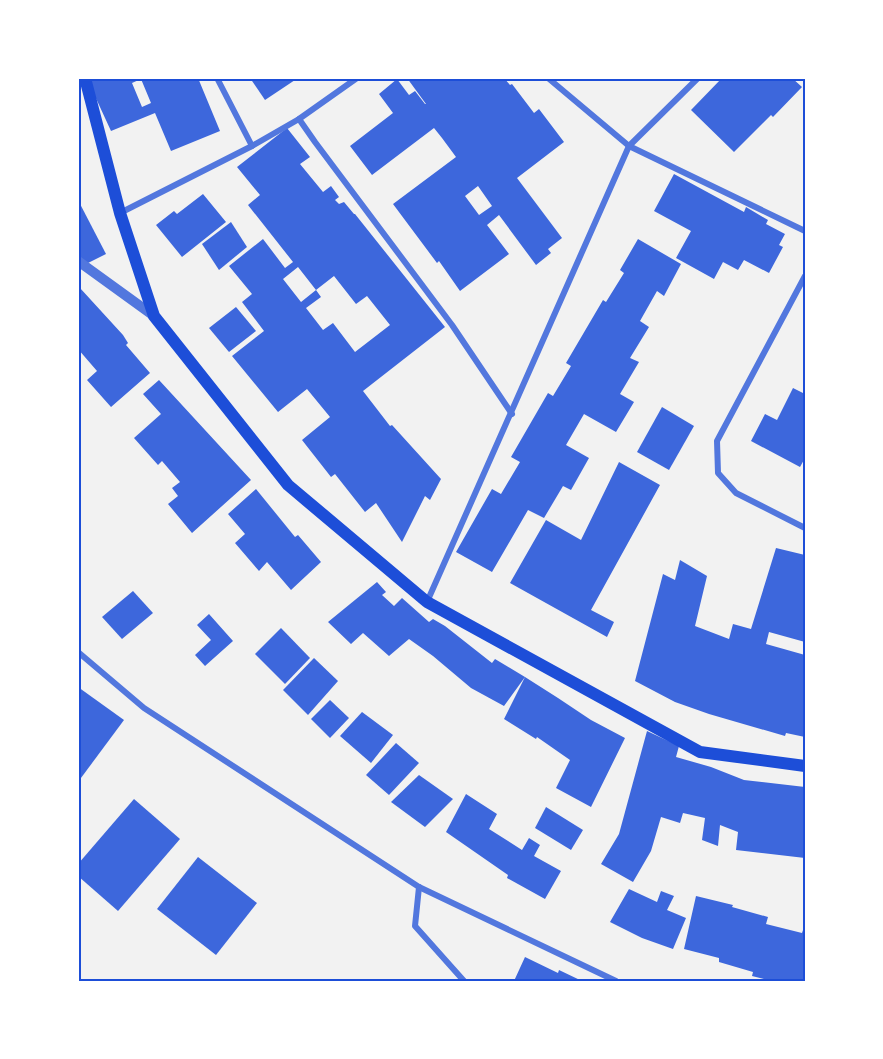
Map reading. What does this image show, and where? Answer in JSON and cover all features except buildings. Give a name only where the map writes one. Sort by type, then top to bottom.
[{"type":"main road","points":[[85,78],[120,213],[154,316],[288,485],[427,602],[700,752],[805,766]]},
{"type":"street","points":[[217,78],[252,146]]},
{"type":"street","points":[[120,213],[252,146],[299,119],[357,78]]},
{"type":"street","points":[[548,78],[629,146],[805,231]]},
{"type":"street","points":[[427,602],[629,146],[698,78]]},
{"type":"street","points":[[299,119],[452,325],[512,414]]},
{"type":"street","points":[[78,261],[154,316]]},
{"type":"street","points":[[805,276],[717,441],[718,473],[736,493],[805,528]]},
{"type":"street","points":[[78,652],[144,708],[419,887],[616,981]]},
{"type":"street","points":[[419,887],[415,926],[465,981]]}]
